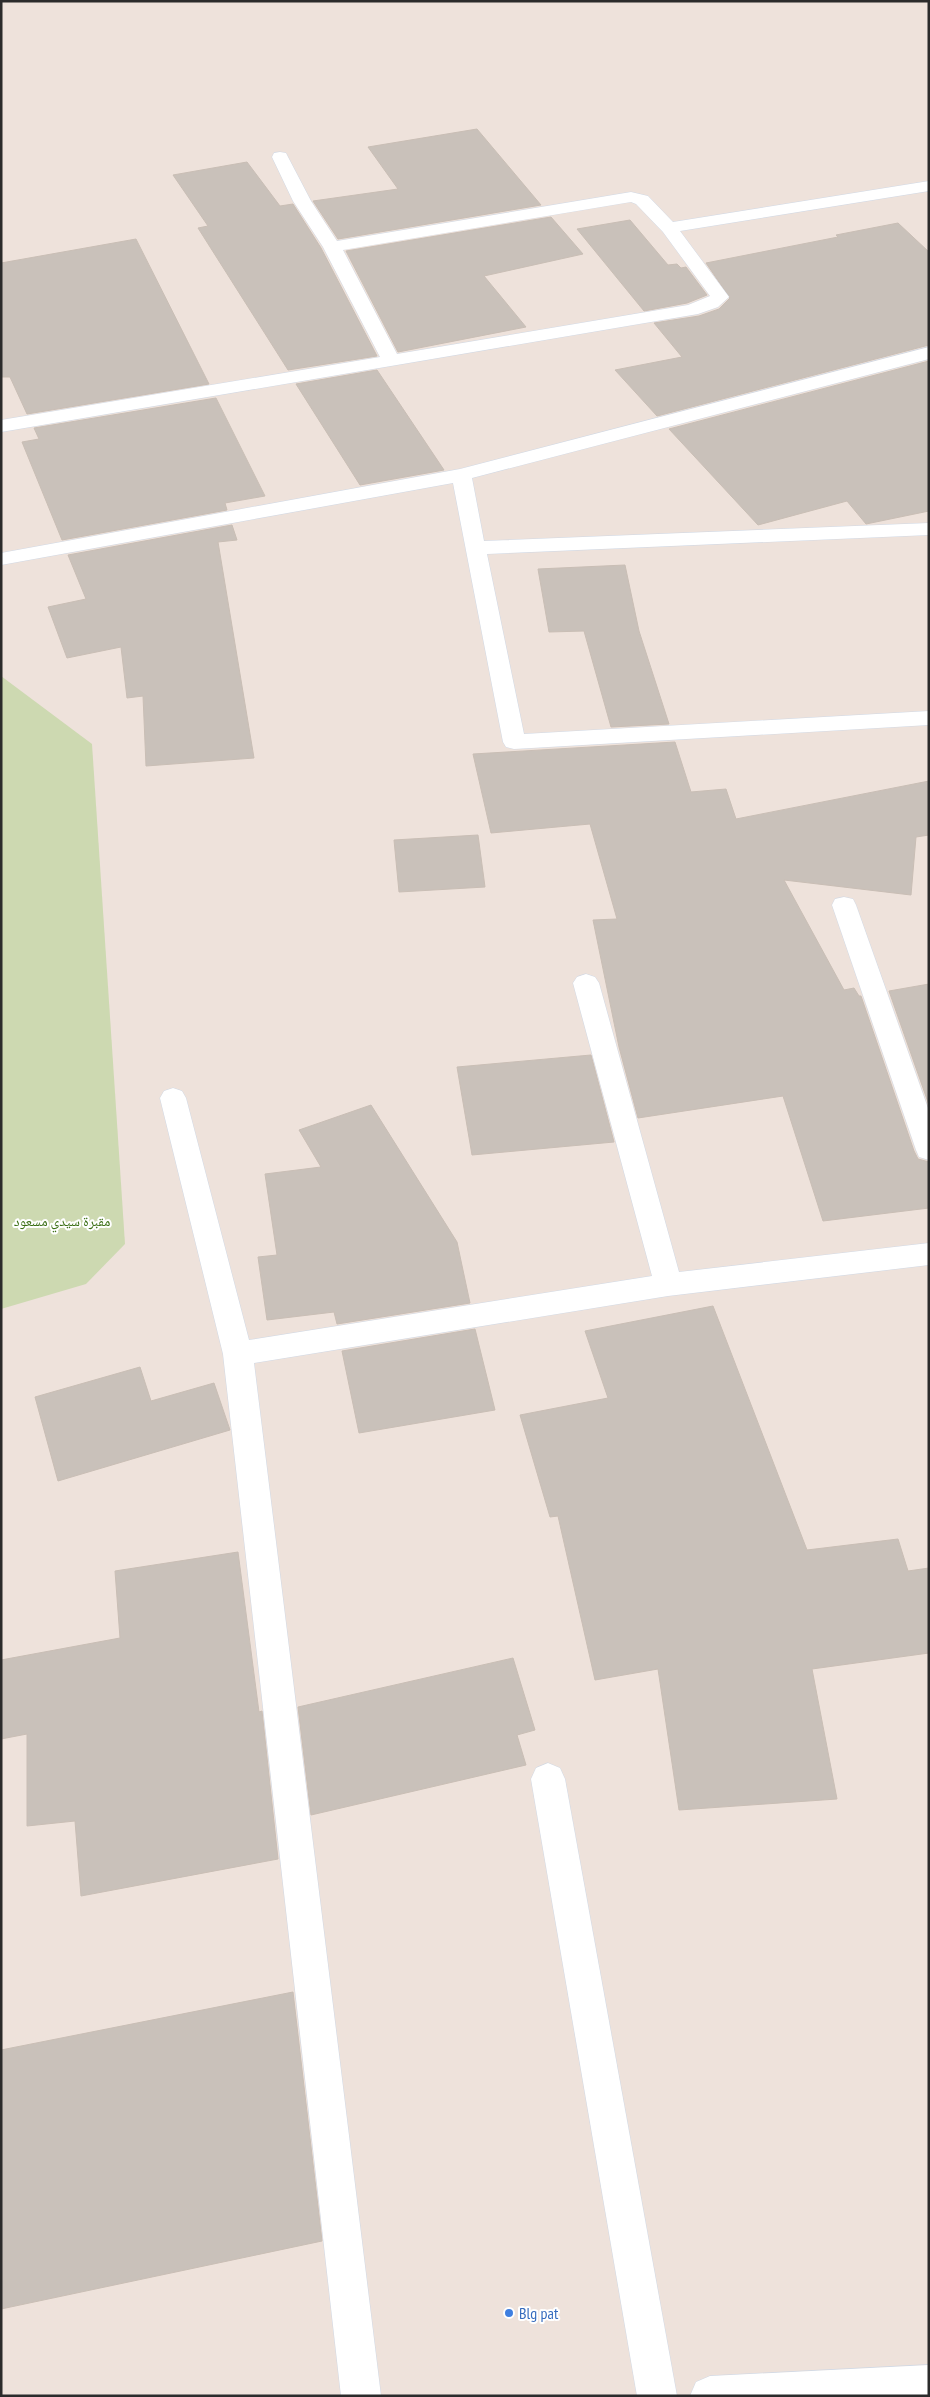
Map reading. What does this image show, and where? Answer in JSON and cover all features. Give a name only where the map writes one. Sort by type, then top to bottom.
[{"type":"street","points":[[280,157],[302,201],[332,247],[391,361]]},
{"type":"street","points":[[669,228],[929,186]]},
{"type":"street","points":[[1,426],[692,310],[712,303],[720,297],[669,228],[642,200],[631,197],[332,247]]},
{"type":"street","points":[[1,559],[461,475],[929,353]]},
{"type":"street","points":[[461,475],[514,742],[929,718]]},
{"type":"street","points":[[474,548],[929,529]]},
{"type":"street","points":[[844,905],[929,1150]]},
{"type":"street","points":[[586,983],[668,1285]]},
{"type":"street","points":[[173,1098],[238,1354],[361,2396]]},
{"type":"street","points":[[238,1354],[668,1285],[929,1254]]},
{"type":"street","points":[[548,1779],[657,2396]]},
{"type":"street","points":[[710,2396],[929,2385]]},
{"type":"green space","name":"مقبرة سيدي مسعود","points":[[1,676],[92,744],[125,1244],[86,1284],[1,1309]]},
{"type":"building","points":[[477,129],[541,205],[338,239],[313,201],[398,189],[368,147]]},
{"type":"building","points":[[247,162],[280,206],[293,204],[321,248],[377,356],[288,370],[198,228],[208,226],[173,175]]},
{"type":"building","points":[[551,217],[583,254],[484,276],[526,327],[398,352],[346,251]]},
{"type":"building","points":[[630,220],[668,265],[677,264],[681,268],[686,267],[707,295],[687,303],[644,311],[577,229]]},
{"type":"building","points":[[898,223],[929,252],[929,345],[657,416],[615,370],[682,357],[654,323],[699,316],[719,309],[730,298],[706,263]]},
{"type":"building","points":[[136,239],[209,384],[27,414],[10,377],[1,377],[1,263]]},
{"type":"building","points":[[929,361],[929,511],[866,524],[847,501],[758,525],[669,429]]},
{"type":"building","points":[[377,370],[444,470],[360,485],[296,384]]},
{"type":"building","points":[[216,398],[265,496],[225,503],[227,510],[62,540],[22,442],[39,439],[34,428]]},
{"type":"building","points":[[232,525],[237,540],[218,542],[254,758],[146,766],[143,696],[127,698],[121,647],[67,658],[48,607],[86,599],[68,555]]},
{"type":"building","points":[[625,565],[639,631],[669,724],[611,727],[584,631],[549,632],[538,569]]},
{"type":"building","points":[[675,742],[691,792],[726,789],[736,819],[929,781],[929,835],[916,837],[911,895],[784,880],[844,990],[854,988],[859,996],[861,996],[914,1151],[918,1159],[929,1162],[929,1208],[823,1221],[783,1096],[638,1118],[619,1047],[593,920],[617,919],[590,824],[491,833],[473,754]]},
{"type":"building","points":[[478,835],[485,887],[399,892],[394,840]]},
{"type":"building","points":[[929,984],[929,1105],[889,991]]},
{"type":"building","points":[[591,1055],[614,1142],[472,1155],[457,1067]]},
{"type":"building","points":[[371,1105],[457,1242],[470,1303],[337,1324],[334,1312],[267,1320],[258,1257],[277,1255],[265,1174],[321,1167],[299,1130]]},
{"type":"building","points":[[713,1306],[807,1550],[898,1539],[908,1571],[929,1568],[929,1653],[812,1669],[837,1799],[679,1810],[658,1669],[595,1680],[558,1516],[550,1517],[520,1415],[608,1398],[585,1331]]},
{"type":"building","points":[[475,1329],[495,1410],[359,1433],[342,1351]]},
{"type":"building","points":[[140,1367],[151,1401],[214,1383],[230,1430],[58,1481],[35,1397]]},
{"type":"building","points":[[238,1552],[259,1712],[262,1711],[278,1859],[81,1896],[75,1821],[27,1826],[27,1734],[1,1739],[1,1660],[120,1638],[115,1571]]},
{"type":"building","points":[[513,1658],[535,1730],[517,1735],[526,1765],[311,1815],[298,1707]]},
{"type":"building","points":[[293,1992],[322,2241],[1,2309],[1,2050]]},
{"type":"place","name":"Blg pat","points":[[509,2313]]}]
